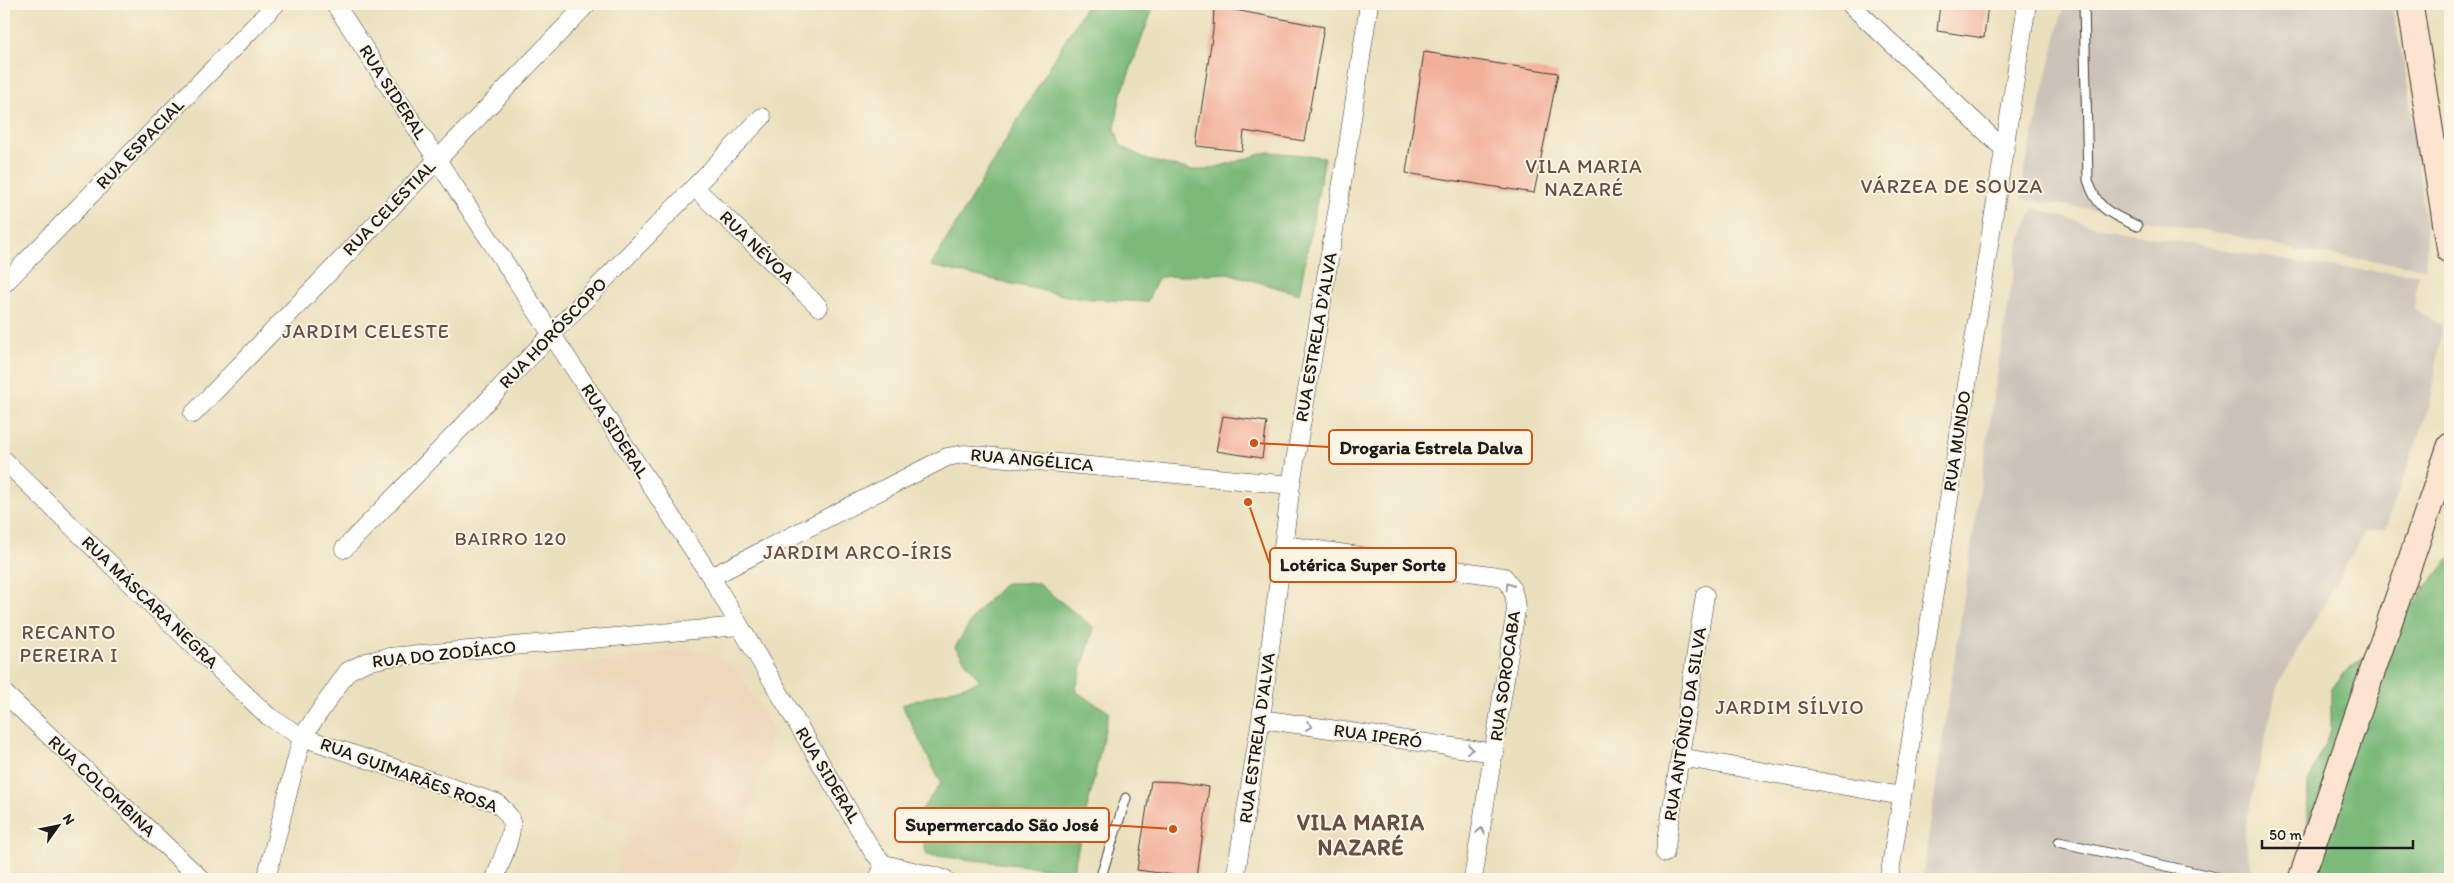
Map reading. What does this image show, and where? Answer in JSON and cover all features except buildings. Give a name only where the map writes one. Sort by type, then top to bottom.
[{"type":"street","name":"RUA ESPACIAL","points":[[4,284],[276,4]]},
{"type":"street","name":"RUA SIDERAL","points":[[336,4],[711,577],[873,852],[881,872]]},
{"type":"street","name":"RUA CELESTIAL","points":[[193,414],[587,4]]},
{"type":"street","name":"RUA ESTRELA D'ALVA","points":[[1235,879],[1261,719],[1291,484],[1345,165],[1369,4]]},
{"type":"street","points":[[1850,4],[2005,150]]},
{"type":"street","name":"RUA MUNDO","points":[[1889,879],[2027,4]]},
{"type":"street","points":[[2410,4],[2450,250]]},
{"type":"street","name":"RUA HORÓSCOPO","points":[[344,549],[762,117]]},
{"type":"street","name":"RUA NÉVOA","points":[[694,187],[819,306]]},
{"type":"street","points":[[2301,879],[2450,446]]},
{"type":"street","name":"RUA ANGÉLICA","points":[[711,577],[947,457],[964,454],[1291,484]]},
{"type":"street","name":"RUA MÁSCARA NEGRA","points":[[4,460],[187,639],[262,709],[302,737]]},
{"type":"street","name":"RUA SOROCABA","points":[[1284,544],[1504,577],[1511,585],[1515,597],[1516,610],[1495,753],[1473,879]]},
{"type":"street","name":"RUA ANTÔNIO DA SILVA","points":[[1665,853],[1705,595]]},
{"type":"street","name":"RUA DO ZODÍACO","points":[[266,879],[302,737],[348,671],[366,662],[389,657],[739,626]]},
{"type":"street","name":"RUA COLOMBINA","points":[[4,693],[201,879]]},
{"type":"street","name":"RUA IPERÓ","points":[[1261,719],[1495,753]]},
{"type":"street","name":"RUA GUIMARÃES ROSA","points":[[302,737],[497,803],[511,820],[512,830],[495,879]]},
{"type":"street","points":[[1680,757],[1902,796]]},
{"type":"street","points":[[881,872],[946,879]]},
{"type":"lane","points":[[2084,4],[2088,180],[2093,196],[2101,206],[2137,226]]},
{"type":"lane","points":[[1100,879],[1126,798]]},
{"type":"lane","points":[[2059,842],[2224,879]]},
{"type":"shaded area","points":[[2064,4],[2391,4],[2406,75],[2417,150],[2427,244],[2425,268],[2293,250],[2228,234],[2175,227],[2117,213],[2022,199],[2023,177]]},
{"type":"shaded area","points":[[2034,208],[2096,227],[2220,249],[2326,267],[2418,274],[2414,309],[2442,325],[2430,404],[2385,529],[2365,532],[2277,687],[2244,835],[2253,879],[1922,879],[2000,354],[2018,246]]},
{"type":"shaded area","points":[[685,649],[713,655],[737,670],[773,728],[732,879],[614,879],[629,826],[500,779],[518,675]]},
{"type":"green space","points":[[1087,4],[1123,4],[1153,8],[1120,98],[1115,128],[1120,145],[1148,160],[1191,170],[1206,170],[1269,152],[1325,157],[1299,294],[1228,273],[1159,277],[1147,302],[1076,298],[931,266]]},
{"type":"green space","points":[[2450,558],[2450,879],[2311,879],[2308,862],[2308,783],[2331,730],[2331,690],[2343,674],[2374,650]]},
{"type":"green space","points":[[1005,583],[1037,583],[1094,628],[1075,691],[1109,712],[1073,871],[927,855],[916,817],[941,783],[902,705],[980,681],[955,647],[977,612]]},
{"type":"place","name":"Drogaria Estrela Dalva","points":[[1254,443]]},
{"type":"place","name":"Lotérica Super Sorte","points":[[1248,502]]},
{"type":"place","name":"Supermercado São José","points":[[1173,829]]},
{"type":"district","name":"VILA MARIA NAZARÉ","points":[[1584,178]]},
{"type":"district","name":"VÁRZEA DE SOUZA","points":[[1952,186]]},
{"type":"district","name":"JARDIM CELESTE","points":[[366,331]]},
{"type":"district","name":"BAIRRO 120","points":[[511,538]]},
{"type":"district","name":"JARDIM ARCO-ÍRIS","points":[[858,552]]},
{"type":"district","name":"RECANTO PEREIRA I","points":[[69,644]]},
{"type":"district","name":"JARDIM SÍLVIO","points":[[1790,707]]},
{"type":"district","name":"VILA MARIA NAZARÉ","points":[[1361,834]]}]
